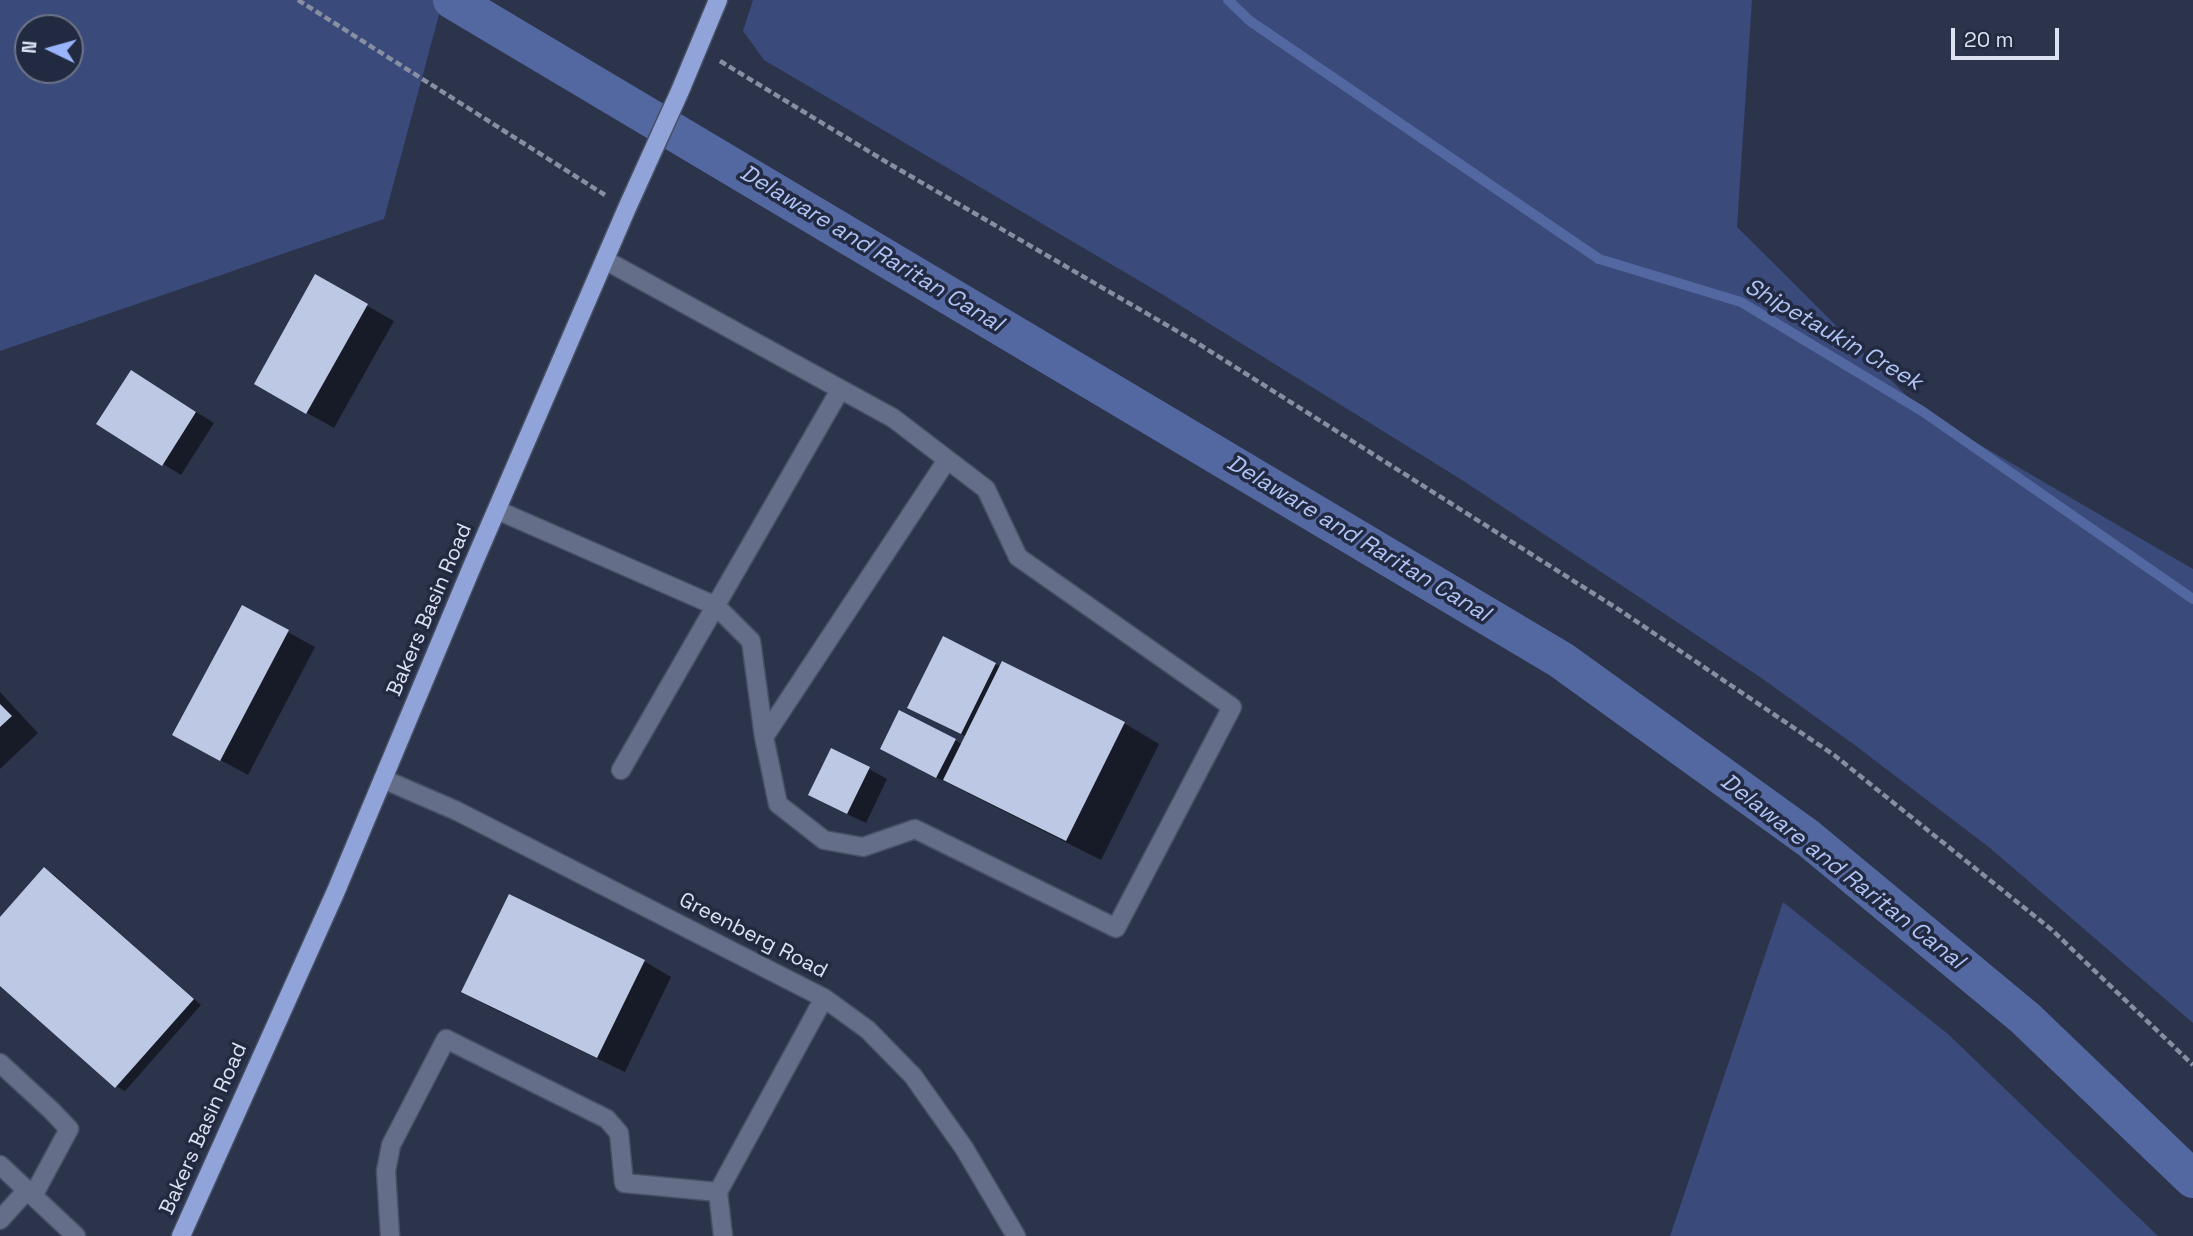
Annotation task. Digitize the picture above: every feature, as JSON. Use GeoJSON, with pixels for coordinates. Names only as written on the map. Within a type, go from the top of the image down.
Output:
{"type":"FeatureCollection","features":[{"type":"Feature","properties":{"kind":"main road","name":"Bakers Basin Road"},"geometry":{"type":"LineString","coordinates":[[181,1236],[331,904],[497,510],[718,0]]}},
{"type":"Feature","properties":{"kind":"lane"},"geometry":{"type":"LineString","coordinates":[[497,510],[716,606],[751,641],[764,737],[779,804],[824,840],[863,848],[915,829],[1116,928],[1232,707],[1018,557],[986,489],[893,418],[605,260]]}},
{"type":"Feature","properties":{"kind":"lane"},"geometry":{"type":"LineString","coordinates":[[621,770],[840,390]]}},
{"type":"Feature","properties":{"kind":"lane"},"geometry":{"type":"LineString","coordinates":[[764,737],[947,460]]}},
{"type":"Feature","properties":{"kind":"lane","name":"Greenberg Road"},"geometry":{"type":"LineString","coordinates":[[383,779],[457,811],[824,998],[868,1030],[913,1076],[964,1148],[1016,1236]]}},
{"type":"Feature","properties":{"kind":"lane"},"geometry":{"type":"LineString","coordinates":[[723,1236],[718,1192],[824,998]]}},
{"type":"Feature","properties":{"kind":"lane"},"geometry":{"type":"LineString","coordinates":[[390,1236],[386,1171],[391,1146],[446,1039],[607,1119],[619,1133],[624,1183],[718,1192]]}},
{"type":"Feature","properties":{"kind":"lane"},"geometry":{"type":"LineString","coordinates":[[0,1063],[69,1129],[30,1193],[0,1220]]}},
{"type":"Feature","properties":{"kind":"lane"},"geometry":{"type":"LineString","coordinates":[[0,1165],[76,1236]]}},
{"type":"Feature","properties":{"kind":"path"},"geometry":{"type":"LineString","coordinates":[[298,0],[627,208]]}},
{"type":"Feature","properties":{"kind":"path"},"geometry":{"type":"LineString","coordinates":[[698,48],[888,163],[1194,341],[1618,609],[1834,755],[2052,930],[2193,1065]]}},
{"type":"Feature","properties":{"kind":"shaded area"},"geometry":{"type":"Polygon","coordinates":[[[0,0],[443,0],[384,219],[0,351],[0,0]]]}},
{"type":"Feature","properties":{"kind":"shaded area"},"geometry":{"type":"Polygon","coordinates":[[[753,0],[1752,0],[1737,227],[1922,411],[2193,569],[2193,1023],[1990,848],[1760,677],[1462,480],[1160,293],[764,60],[743,31],[753,0]]]}},
{"type":"Feature","properties":{"kind":"shaded area"},"geometry":{"type":"Polygon","coordinates":[[[1783,902],[1948,1034],[2158,1236],[1670,1236],[1783,902]]]}},
{"type":"Feature","properties":{"kind":"building"},"geometry":{"type":"Polygon","coordinates":[[[315,274],[368,304],[306,414],[254,384],[315,274]]]}},
{"type":"Feature","properties":{"kind":"building"},"geometry":{"type":"Polygon","coordinates":[[[131,370],[196,412],[162,466],[96,424],[131,370]]]}},
{"type":"Feature","properties":{"kind":"building"},"geometry":{"type":"Polygon","coordinates":[[[242,605],[289,630],[220,761],[172,735],[242,605]]]}},
{"type":"Feature","properties":{"kind":"building"},"geometry":{"type":"Polygon","coordinates":[[[943,636],[996,663],[961,734],[907,708],[943,636]]]}},
{"type":"Feature","properties":{"kind":"building"},"geometry":{"type":"Polygon","coordinates":[[[1002,661],[1125,722],[1066,841],[943,780],[1002,661]]]}},
{"type":"Feature","properties":{"kind":"building"},"geometry":{"type":"Polygon","coordinates":[[[0,704],[12,716],[0,727],[0,704]]]}},
{"type":"Feature","properties":{"kind":"building"},"geometry":{"type":"Polygon","coordinates":[[[899,710],[956,739],[936,778],[880,749],[899,710]]]}},
{"type":"Feature","properties":{"kind":"building"},"geometry":{"type":"Polygon","coordinates":[[[831,748],[870,767],[847,814],[808,795],[831,748]]]}},
{"type":"Feature","properties":{"kind":"building"},"geometry":{"type":"Polygon","coordinates":[[[44,867],[194,999],[115,1088],[0,986],[0,917],[44,867]]]}},
{"type":"Feature","properties":{"kind":"building"},"geometry":{"type":"Polygon","coordinates":[[[509,894],[645,960],[597,1058],[461,992],[509,894]]]}},
{"type":"Feature","properties":{"kind":"waterway","name":"Delaware and Raritan Canal"},"geometry":{"type":"LineString","coordinates":[[452,0],[1561,660],[1808,838],[2025,1018],[2193,1179]]}},
{"type":"Feature","properties":{"kind":"waterway","name":"Shipetaukin Creek"},"geometry":{"type":"LineString","coordinates":[[1228,0],[1250,21],[1599,259],[1741,302],[1922,411],[2193,599]]}}]}
